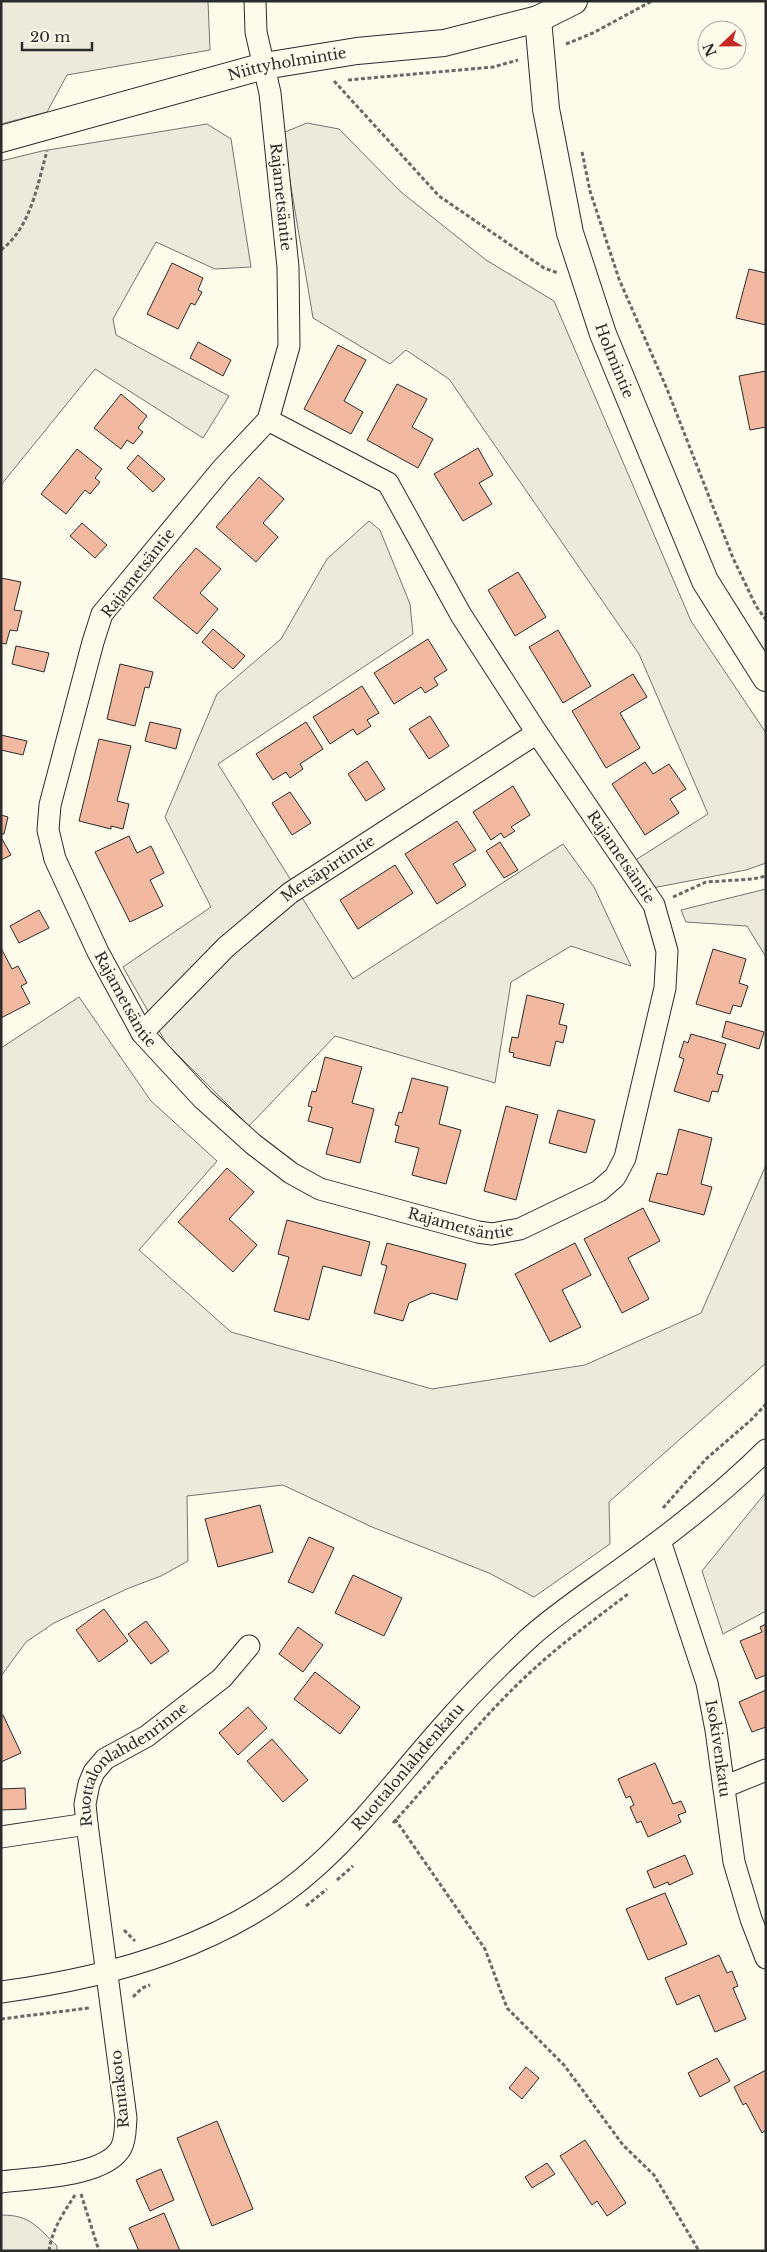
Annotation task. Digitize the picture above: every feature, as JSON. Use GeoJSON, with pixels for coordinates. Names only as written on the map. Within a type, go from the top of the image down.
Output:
{"type":"FeatureCollection","features":[{"type":"Feature","properties":{"kind":"street","name":"Rajametsäntie"},"geometry":{"type":"LineString","coordinates":[[255,1],[256,32],[270,93],[288,266],[289,346],[268,420],[222,469],[102,614],[50,805],[48,830],[55,859],[98,952],[142,1033],[203,1099],[253,1144],[291,1173],[320,1188],[478,1232],[492,1234],[520,1230],[599,1191],[615,1177],[625,1158],[665,988],[667,951],[654,905],[537,733],[461,615],[388,483],[268,420]]}},
{"type":"Feature","properties":{"kind":"street","name":"Niittyholmintie"},"geometry":{"type":"LineString","coordinates":[[1,139],[264,66],[357,51],[444,43],[538,19],[574,1]]}},
{"type":"Feature","properties":{"kind":"street","name":"Holmintie"},"geometry":{"type":"LineString","coordinates":[[538,19],[546,109],[570,233],[603,334],[705,581],[766,678]]}},
{"type":"Feature","properties":{"kind":"street","name":"Metsäpirtintie"},"geometry":{"type":"LineString","coordinates":[[142,1033],[226,947],[290,893],[537,733]]}},
{"type":"Feature","properties":{"kind":"street","name":"Ruottalonlahdenkatu"},"geometry":{"type":"LineString","coordinates":[[1,1992],[105,1974],[182,1947],[261,1908],[317,1866],[377,1804],[444,1724],[530,1638],[574,1603],[687,1520],[766,1450]]}},
{"type":"Feature","properties":{"kind":"street","name":"Isokivenkatu"},"geometry":{"type":"LineString","coordinates":[[660,1541],[707,1682],[734,1862],[751,1919],[766,1958]]}},
{"type":"Feature","properties":{"kind":"street","name":"Ruottalonlahdenrinne"},"geometry":{"type":"LineString","coordinates":[[105,1974],[86,1824],[88,1784],[94,1772],[105,1759],[147,1736],[214,1684],[249,1646]]}},
{"type":"Feature","properties":{"kind":"street"},"geometry":{"type":"LineString","coordinates":[[724,1787],[766,1770]]}},
{"type":"Feature","properties":{"kind":"street"},"geometry":{"type":"LineString","coordinates":[[1,1836],[86,1824]]}},
{"type":"Feature","properties":{"kind":"street","name":"Rantakoto"},"geometry":{"type":"LineString","coordinates":[[1,2182],[87,2170],[111,2159],[120,2150],[125,2139],[126,2118],[105,1974]]}},
{"type":"Feature","properties":{"kind":"path"},"geometry":{"type":"LineString","coordinates":[[566,52],[566,43],[593,32],[652,1]]}},
{"type":"Feature","properties":{"kind":"path"},"geometry":{"type":"LineString","coordinates":[[334,81],[439,196],[544,268],[586,283],[619,279]]}},
{"type":"Feature","properties":{"kind":"path"},"geometry":{"type":"LineString","coordinates":[[1,250],[11,242],[26,219],[50,140],[46,126]]}},
{"type":"Feature","properties":{"kind":"path"},"geometry":{"type":"LineString","coordinates":[[580,144],[590,191],[619,279],[667,389],[733,558],[756,606],[766,620]]}},
{"type":"Feature","properties":{"kind":"path"},"geometry":{"type":"LineString","coordinates":[[654,905],[706,882],[753,879],[766,876]]}},
{"type":"Feature","properties":{"kind":"path"},"geometry":{"type":"LineString","coordinates":[[661,1510],[706,1459],[751,1420],[766,1404]]}},
{"type":"Feature","properties":{"kind":"path"},"geometry":{"type":"LineString","coordinates":[[377,1804],[396,1819],[486,1949],[507,2008],[564,2065],[623,2145],[654,2175],[699,2251]]}},
{"type":"Feature","properties":{"kind":"path"},"geometry":{"type":"LineString","coordinates":[[49,2251],[55,2226],[79,2188],[100,2251]]}},
{"type":"Feature","properties":{"kind":"shaded area"},"geometry":{"type":"Polygon","coordinates":[[[1,1],[208,1],[210,50],[67,75],[47,112],[1,124],[1,1]]]}},
{"type":"Feature","properties":{"kind":"shaded area"},"geometry":{"type":"Polygon","coordinates":[[[307,123],[339,129],[401,192],[486,260],[554,301],[691,621],[766,733],[766,863],[746,870],[642,890],[626,866],[708,814],[639,654],[449,379],[406,350],[390,364],[313,318],[289,175],[285,132],[307,123]]]}},
{"type":"Feature","properties":{"kind":"shaded area"},"geometry":{"type":"Polygon","coordinates":[[[207,124],[231,139],[251,267],[215,269],[156,242],[113,319],[116,335],[229,396],[203,438],[95,369],[1,485],[1,161],[42,151],[207,124]]]}},
{"type":"Feature","properties":{"kind":"shaded area"},"geometry":{"type":"Polygon","coordinates":[[[369,521],[380,530],[410,604],[413,634],[218,764],[353,979],[563,844],[594,887],[631,966],[571,946],[511,982],[495,1083],[335,1036],[249,1126],[166,1043],[123,967],[211,907],[165,817],[217,694],[281,639],[327,559],[369,521]]]}},
{"type":"Feature","properties":{"kind":"shaded area"},"geometry":{"type":"Polygon","coordinates":[[[766,889],[766,957],[747,926],[686,922],[681,910],[766,889]]]}},
{"type":"Feature","properties":{"kind":"shaded area"},"geometry":{"type":"Polygon","coordinates":[[[79,997],[151,1101],[217,1161],[139,1250],[231,1332],[432,1389],[585,1365],[701,1313],[766,1165],[766,1363],[609,1502],[610,1544],[534,1597],[489,1573],[372,1527],[283,1485],[187,1496],[188,1561],[161,1576],[129,1588],[54,1623],[26,1642],[1,1676],[1,1048],[79,997]]]}},
{"type":"Feature","properties":{"kind":"shaded area"},"geometry":{"type":"Polygon","coordinates":[[[766,1492],[766,1611],[723,1634],[702,1571],[766,1492]]]}},
{"type":"Feature","properties":{"kind":"shaded area"},"geometry":{"type":"Polygon","coordinates":[[[1,2215],[20,2217],[33,2223],[57,2246],[57,2251],[1,2251],[1,2215]]]}},
{"type":"Feature","properties":{"kind":"building"},"geometry":{"type":"Polygon","coordinates":[[[172,263],[203,278],[198,290],[202,292],[195,305],[191,303],[178,329],[147,314],[172,263]]]}},
{"type":"Feature","properties":{"kind":"building"},"geometry":{"type":"Polygon","coordinates":[[[749,269],[766,273],[766,325],[736,318],[749,269]]]}},
{"type":"Feature","properties":{"kind":"building"},"geometry":{"type":"Polygon","coordinates":[[[198,342],[231,360],[223,376],[190,358],[198,342]]]}},
{"type":"Feature","properties":{"kind":"building"},"geometry":{"type":"Polygon","coordinates":[[[338,345],[366,360],[344,401],[363,412],[351,434],[304,409],[338,345]]]}},
{"type":"Feature","properties":{"kind":"building"},"geometry":{"type":"Polygon","coordinates":[[[766,371],[766,427],[750,430],[739,376],[766,371]]]}},
{"type":"Feature","properties":{"kind":"building"},"geometry":{"type":"Polygon","coordinates":[[[397,384],[427,399],[412,427],[433,439],[418,468],[367,440],[397,384]]]}},
{"type":"Feature","properties":{"kind":"building"},"geometry":{"type":"Polygon","coordinates":[[[121,394],[147,416],[138,428],[143,432],[133,444],[127,440],[121,449],[94,428],[121,394]]]}},
{"type":"Feature","properties":{"kind":"building"},"geometry":{"type":"Polygon","coordinates":[[[478,448],[493,475],[479,483],[492,504],[463,521],[434,474],[478,448]]]}},
{"type":"Feature","properties":{"kind":"building"},"geometry":{"type":"Polygon","coordinates":[[[77,449],[102,469],[95,478],[100,482],[90,494],[85,490],[66,514],[41,494],[77,449]]]}},
{"type":"Feature","properties":{"kind":"building"},"geometry":{"type":"Polygon","coordinates":[[[138,455],[165,479],[153,492],[127,468],[138,455]]]}},
{"type":"Feature","properties":{"kind":"building"},"geometry":{"type":"Polygon","coordinates":[[[259,477],[284,499],[263,523],[278,537],[256,562],[216,527],[259,477]]]}},
{"type":"Feature","properties":{"kind":"building"},"geometry":{"type":"Polygon","coordinates":[[[82,523],[107,545],[95,558],[70,536],[82,523]]]}},
{"type":"Feature","properties":{"kind":"building"},"geometry":{"type":"Polygon","coordinates":[[[196,548],[221,569],[200,593],[218,609],[197,634],[153,598],[196,548]]]}},
{"type":"Feature","properties":{"kind":"building"},"geometry":{"type":"Polygon","coordinates":[[[518,572],[546,617],[515,636],[488,590],[518,572]]]}},
{"type":"Feature","properties":{"kind":"building"},"geometry":{"type":"Polygon","coordinates":[[[1,578],[21,582],[14,610],[22,611],[17,631],[10,630],[6,644],[1,643],[1,578]]]}},
{"type":"Feature","properties":{"kind":"building"},"geometry":{"type":"Polygon","coordinates":[[[213,629],[245,656],[233,669],[202,642],[213,629]]]}},
{"type":"Feature","properties":{"kind":"building"},"geometry":{"type":"Polygon","coordinates":[[[558,630],[591,686],[563,703],[529,647],[558,630]]]}},
{"type":"Feature","properties":{"kind":"building"},"geometry":{"type":"Polygon","coordinates":[[[428,639],[447,670],[434,678],[438,685],[425,693],[421,687],[394,704],[374,673],[428,639]]]}},
{"type":"Feature","properties":{"kind":"building"},"geometry":{"type":"Polygon","coordinates":[[[16,646],[49,653],[44,672],[12,664],[16,646]]]}},
{"type":"Feature","properties":{"kind":"building"},"geometry":{"type":"Polygon","coordinates":[[[120,664],[153,672],[149,688],[145,687],[135,726],[107,719],[120,664]]]}},
{"type":"Feature","properties":{"kind":"building"},"geometry":{"type":"Polygon","coordinates":[[[633,674],[647,697],[620,713],[640,748],[606,768],[572,711],[633,674]]]}},
{"type":"Feature","properties":{"kind":"building"},"geometry":{"type":"Polygon","coordinates":[[[362,686],[379,713],[367,720],[371,726],[357,735],[353,729],[330,744],[313,717],[362,686]]]}},
{"type":"Feature","properties":{"kind":"building"},"geometry":{"type":"Polygon","coordinates":[[[430,716],[449,746],[429,759],[409,729],[430,716]]]}},
{"type":"Feature","properties":{"kind":"building"},"geometry":{"type":"Polygon","coordinates":[[[150,722],[181,729],[176,749],[145,741],[150,722]]]}},
{"type":"Feature","properties":{"kind":"building"},"geometry":{"type":"Polygon","coordinates":[[[306,722],[323,749],[300,764],[303,769],[290,778],[286,772],[273,780],[256,754],[306,722]]]}},
{"type":"Feature","properties":{"kind":"building"},"geometry":{"type":"Polygon","coordinates":[[[1,735],[27,741],[23,755],[1,750],[1,735]]]}},
{"type":"Feature","properties":{"kind":"building"},"geometry":{"type":"Polygon","coordinates":[[[99,739],[131,746],[117,801],[129,804],[123,829],[111,826],[111,829],[79,821],[99,739]]]}},
{"type":"Feature","properties":{"kind":"building"},"geometry":{"type":"Polygon","coordinates":[[[367,761],[385,789],[366,801],[348,774],[367,761]]]}},
{"type":"Feature","properties":{"kind":"building"},"geometry":{"type":"Polygon","coordinates":[[[645,762],[653,774],[669,764],[686,789],[670,799],[679,813],[645,835],[612,784],[645,762]]]}},
{"type":"Feature","properties":{"kind":"building"},"geometry":{"type":"Polygon","coordinates":[[[513,786],[530,815],[511,827],[515,831],[504,838],[501,833],[491,840],[473,812],[513,786]]]}},
{"type":"Feature","properties":{"kind":"building"},"geometry":{"type":"Polygon","coordinates":[[[290,792],[311,823],[292,835],[272,803],[290,792]]]}},
{"type":"Feature","properties":{"kind":"building"},"geometry":{"type":"Polygon","coordinates":[[[1,815],[8,817],[4,834],[1,834],[1,815]]]}},
{"type":"Feature","properties":{"kind":"building"},"geometry":{"type":"Polygon","coordinates":[[[457,821],[476,850],[453,864],[466,885],[437,904],[405,854],[457,821]]]}},
{"type":"Feature","properties":{"kind":"building"},"geometry":{"type":"Polygon","coordinates":[[[129,836],[137,853],[151,846],[164,873],[150,880],[163,906],[130,922],[95,852],[129,836]]]}},
{"type":"Feature","properties":{"kind":"building"},"geometry":{"type":"Polygon","coordinates":[[[1,837],[11,855],[1,860],[1,837]]]}},
{"type":"Feature","properties":{"kind":"building"},"geometry":{"type":"Polygon","coordinates":[[[500,842],[518,870],[504,878],[486,851],[500,842]]]}},
{"type":"Feature","properties":{"kind":"building"},"geometry":{"type":"Polygon","coordinates":[[[395,865],[413,893],[358,929],[340,900],[395,865]]]}},
{"type":"Feature","properties":{"kind":"building"},"geometry":{"type":"Polygon","coordinates":[[[39,910],[49,928],[19,943],[10,926],[39,910]]]}},
{"type":"Feature","properties":{"kind":"building"},"geometry":{"type":"Polygon","coordinates":[[[1,948],[12,969],[18,966],[27,983],[21,986],[30,1003],[1,1018],[1,948]]]}},
{"type":"Feature","properties":{"kind":"building"},"geometry":{"type":"Polygon","coordinates":[[[713,949],[746,959],[739,983],[748,986],[741,1007],[733,1005],[730,1014],[696,1004],[713,949]]]}},
{"type":"Feature","properties":{"kind":"building"},"geometry":{"type":"Polygon","coordinates":[[[527,995],[564,1004],[559,1024],[567,1026],[563,1043],[556,1041],[550,1066],[513,1057],[514,1053],[509,1052],[512,1037],[518,1038],[527,995]]]}},
{"type":"Feature","properties":{"kind":"building"},"geometry":{"type":"Polygon","coordinates":[[[726,1021],[764,1032],[759,1049],[722,1037],[726,1021]]]}},
{"type":"Feature","properties":{"kind":"building"},"geometry":{"type":"Polygon","coordinates":[[[691,1034],[726,1044],[717,1074],[723,1075],[718,1092],[712,1091],[709,1102],[674,1091],[684,1059],[679,1057],[684,1041],[688,1043],[691,1034]]]}},
{"type":"Feature","properties":{"kind":"building"},"geometry":{"type":"Polygon","coordinates":[[[325,1057],[362,1067],[352,1103],[374,1109],[360,1163],[326,1154],[333,1128],[308,1121],[312,1107],[308,1106],[312,1091],[316,1092],[325,1057]]]}},
{"type":"Feature","properties":{"kind":"building"},"geometry":{"type":"Polygon","coordinates":[[[412,1078],[448,1087],[439,1124],[461,1130],[446,1184],[412,1175],[419,1148],[395,1142],[399,1126],[395,1125],[399,1112],[402,1113],[412,1078]]]}},
{"type":"Feature","properties":{"kind":"building"},"geometry":{"type":"Polygon","coordinates":[[[506,1106],[538,1115],[516,1200],[484,1191],[506,1106]]]}},
{"type":"Feature","properties":{"kind":"building"},"geometry":{"type":"Polygon","coordinates":[[[558,1110],[595,1120],[586,1153],[549,1143],[558,1110]]]}},
{"type":"Feature","properties":{"kind":"building"},"geometry":{"type":"Polygon","coordinates":[[[679,1129],[712,1138],[701,1184],[712,1187],[704,1215],[649,1201],[657,1173],[667,1175],[679,1129]]]}},
{"type":"Feature","properties":{"kind":"building"},"geometry":{"type":"Polygon","coordinates":[[[227,1168],[254,1192],[229,1219],[257,1245],[233,1272],[178,1222],[227,1168]]]}},
{"type":"Feature","properties":{"kind":"building"},"geometry":{"type":"Polygon","coordinates":[[[643,1208],[660,1241],[628,1258],[649,1299],[622,1313],[584,1239],[643,1208]]]}},
{"type":"Feature","properties":{"kind":"building"},"geometry":{"type":"Polygon","coordinates":[[[287,1220],[370,1242],[361,1276],[323,1266],[309,1320],[274,1311],[289,1257],[278,1254],[287,1220]]]}},
{"type":"Feature","properties":{"kind":"building"},"geometry":{"type":"Polygon","coordinates":[[[387,1243],[466,1264],[457,1300],[432,1293],[409,1303],[403,1321],[374,1313],[387,1266],[381,1264],[387,1243]]]}},
{"type":"Feature","properties":{"kind":"building"},"geometry":{"type":"Polygon","coordinates":[[[575,1243],[591,1275],[562,1290],[581,1327],[550,1342],[515,1274],[575,1243]]]}},
{"type":"Feature","properties":{"kind":"building"},"geometry":{"type":"Polygon","coordinates":[[[260,1505],[273,1552],[218,1567],[205,1519],[260,1505]]]}},
{"type":"Feature","properties":{"kind":"building"},"geometry":{"type":"Polygon","coordinates":[[[309,1537],[334,1548],[313,1593],[288,1582],[309,1537]]]}},
{"type":"Feature","properties":{"kind":"building"},"geometry":{"type":"Polygon","coordinates":[[[353,1575],[402,1598],[384,1636],[335,1613],[353,1575]]]}},
{"type":"Feature","properties":{"kind":"building"},"geometry":{"type":"Polygon","coordinates":[[[104,1609],[128,1641],[99,1662],[76,1630],[104,1609]]]}},
{"type":"Feature","properties":{"kind":"building"},"geometry":{"type":"Polygon","coordinates":[[[146,1621],[169,1651],[151,1664],[128,1634],[146,1621]]]}},
{"type":"Feature","properties":{"kind":"building"},"geometry":{"type":"Polygon","coordinates":[[[766,1624],[766,1675],[756,1679],[740,1641],[762,1632],[760,1627],[766,1624]]]}},
{"type":"Feature","properties":{"kind":"building"},"geometry":{"type":"Polygon","coordinates":[[[298,1627],[323,1645],[303,1672],[279,1654],[298,1627]]]}},
{"type":"Feature","properties":{"kind":"building"},"geometry":{"type":"Polygon","coordinates":[[[315,1672],[360,1707],[340,1734],[294,1699],[315,1672]]]}},
{"type":"Feature","properties":{"kind":"building"},"geometry":{"type":"Polygon","coordinates":[[[766,1690],[766,1727],[752,1732],[739,1702],[766,1690]]]}},
{"type":"Feature","properties":{"kind":"building"},"geometry":{"type":"Polygon","coordinates":[[[248,1707],[267,1728],[238,1755],[219,1733],[248,1707]]]}},
{"type":"Feature","properties":{"kind":"building"},"geometry":{"type":"Polygon","coordinates":[[[3,1715],[21,1753],[1,1762],[1,1716],[3,1715]]]}},
{"type":"Feature","properties":{"kind":"building"},"geometry":{"type":"Polygon","coordinates":[[[272,1739],[308,1780],[283,1802],[247,1761],[272,1739]]]}},
{"type":"Feature","properties":{"kind":"building"},"geometry":{"type":"Polygon","coordinates":[[[655,1763],[673,1804],[681,1801],[686,1812],[678,1815],[681,1822],[648,1837],[641,1821],[637,1823],[630,1807],[634,1805],[630,1796],[626,1798],[618,1779],[655,1763]]]}},
{"type":"Feature","properties":{"kind":"building"},"geometry":{"type":"Polygon","coordinates":[[[25,1788],[26,1809],[1,1810],[1,1789],[25,1788]]]}},
{"type":"Feature","properties":{"kind":"building"},"geometry":{"type":"Polygon","coordinates":[[[685,1855],[693,1874],[669,1885],[668,1882],[654,1888],[647,1871],[685,1855]]]}},
{"type":"Feature","properties":{"kind":"building"},"geometry":{"type":"Polygon","coordinates":[[[665,1893],[687,1944],[648,1960],[626,1909],[665,1893]]]}},
{"type":"Feature","properties":{"kind":"building"},"geometry":{"type":"Polygon","coordinates":[[[719,1955],[727,1973],[732,1971],[738,1986],[733,1988],[746,2019],[715,2032],[699,1995],[677,2005],[665,1978],[719,1955]]]}},
{"type":"Feature","properties":{"kind":"building"},"geometry":{"type":"Polygon","coordinates":[[[717,2058],[730,2081],[700,2097],[688,2073],[717,2058]]]}},
{"type":"Feature","properties":{"kind":"building"},"geometry":{"type":"Polygon","coordinates":[[[526,2067],[539,2078],[522,2099],[509,2088],[526,2067]]]}},
{"type":"Feature","properties":{"kind":"building"},"geometry":{"type":"Polygon","coordinates":[[[766,2070],[766,2130],[762,2133],[746,2103],[743,2105],[734,2087],[766,2070]]]}},
{"type":"Feature","properties":{"kind":"building"},"geometry":{"type":"Polygon","coordinates":[[[217,2121],[253,2209],[212,2226],[177,2138],[217,2121]]]}},
{"type":"Feature","properties":{"kind":"building"},"geometry":{"type":"Polygon","coordinates":[[[585,2140],[626,2203],[607,2216],[597,2201],[592,2205],[560,2156],[585,2140]]]}},
{"type":"Feature","properties":{"kind":"building"},"geometry":{"type":"Polygon","coordinates":[[[547,2163],[555,2174],[532,2188],[525,2177],[547,2163]]]}},
{"type":"Feature","properties":{"kind":"building"},"geometry":{"type":"Polygon","coordinates":[[[161,2169],[174,2200],[150,2211],[136,2180],[161,2169]]]}},
{"type":"Feature","properties":{"kind":"building"},"geometry":{"type":"Polygon","coordinates":[[[164,2213],[180,2251],[139,2251],[129,2228],[164,2213]]]}}]}
